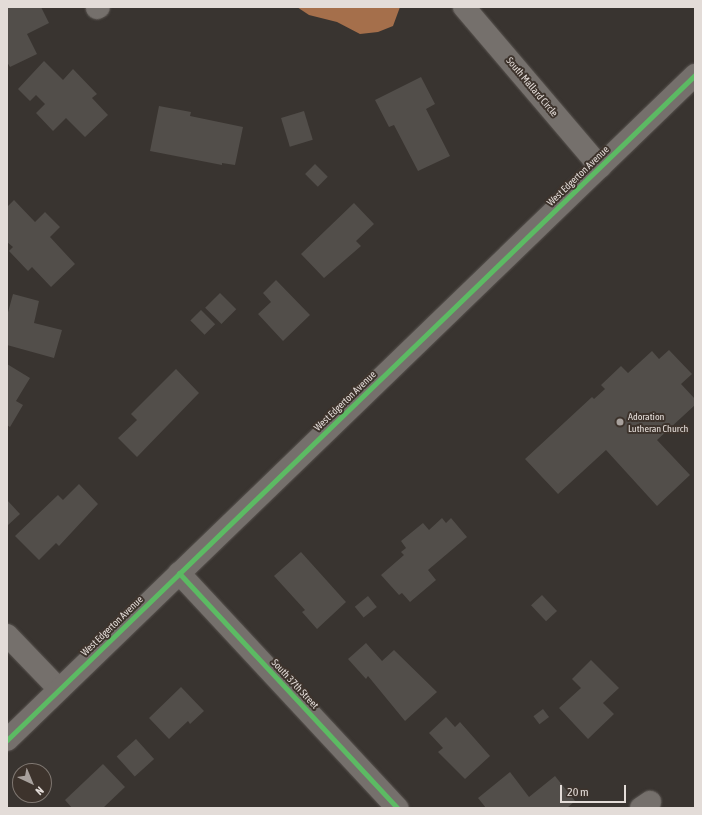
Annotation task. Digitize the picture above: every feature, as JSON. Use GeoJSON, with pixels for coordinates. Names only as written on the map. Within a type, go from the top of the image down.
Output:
{"type":"FeatureCollection","features":[{"type":"Feature","properties":{"kind":"street","name":"South Mallard Circle"},"geometry":{"type":"LineString","coordinates":[[464,7],[600,167]]}},
{"type":"Feature","properties":{"kind":"street","name":"West Edgerton Avenue"},"geometry":{"type":"LineString","coordinates":[[7,740],[695,75]]}},
{"type":"Feature","properties":{"kind":"street","name":"South 37th Street"},"geometry":{"type":"LineString","coordinates":[[179,573],[397,808]]}},
{"type":"Feature","properties":{"kind":"street"},"geometry":{"type":"LineString","coordinates":[[7,636],[59,689]]}},
{"type":"Feature","properties":{"kind":"shaded area"},"geometry":{"type":"Polygon","coordinates":[[[297,7],[400,7],[393,26],[378,32],[360,34],[337,22],[309,15],[297,7]]]}},
{"type":"Feature","properties":{"kind":"building"},"geometry":{"type":"Polygon","coordinates":[[[7,7],[41,7],[49,23],[27,34],[37,54],[10,67],[7,62],[7,7]]]}},
{"type":"Feature","properties":{"kind":"building"},"geometry":{"type":"Polygon","coordinates":[[[44,61],[63,80],[73,69],[97,94],[92,98],[108,115],[85,137],[66,118],[53,131],[36,113],[45,104],[36,95],[30,101],[18,89],[44,61]]]}},
{"type":"Feature","properties":{"kind":"building"},"geometry":{"type":"Polygon","coordinates":[[[421,77],[435,104],[426,109],[450,156],[418,171],[394,125],[389,127],[375,100],[421,77]]]}},
{"type":"Feature","properties":{"kind":"building"},"geometry":{"type":"Polygon","coordinates":[[[159,106],[191,112],[190,116],[243,127],[235,165],[222,163],[222,165],[150,151],[159,106]]]}},
{"type":"Feature","properties":{"kind":"building"},"geometry":{"type":"Polygon","coordinates":[[[304,111],[313,140],[290,147],[281,118],[304,111]]]}},
{"type":"Feature","properties":{"kind":"building"},"geometry":{"type":"Polygon","coordinates":[[[315,164],[328,177],[318,187],[305,174],[315,164]]]}},
{"type":"Feature","properties":{"kind":"building"},"geometry":{"type":"Polygon","coordinates":[[[14,200],[35,222],[45,212],[60,227],[50,237],[75,264],[51,287],[32,267],[28,271],[9,251],[13,247],[7,242],[7,207],[14,200]]]}},
{"type":"Feature","properties":{"kind":"building"},"geometry":{"type":"Polygon","coordinates":[[[354,203],[374,224],[356,241],[361,246],[324,278],[301,254],[354,203]]]}},
{"type":"Feature","properties":{"kind":"building"},"geometry":{"type":"Polygon","coordinates":[[[276,280],[310,315],[283,341],[258,314],[271,302],[263,293],[276,280]]]}},
{"type":"Feature","properties":{"kind":"building"},"geometry":{"type":"Polygon","coordinates":[[[220,293],[236,309],[221,324],[205,308],[220,293]]]}},
{"type":"Feature","properties":{"kind":"building"},"geometry":{"type":"Polygon","coordinates":[[[13,294],[39,301],[34,323],[62,330],[54,358],[7,345],[7,316],[13,294]]]}},
{"type":"Feature","properties":{"kind":"building"},"geometry":{"type":"Polygon","coordinates":[[[201,310],[215,324],[205,335],[190,321],[201,310]]]}},
{"type":"Feature","properties":{"kind":"building","name":"Adoration Lutheran Church"},"geometry":{"type":"Polygon","coordinates":[[[669,350],[692,374],[681,384],[695,399],[695,405],[657,440],[690,475],[657,506],[606,450],[558,494],[525,459],[592,397],[594,399],[605,389],[601,385],[621,366],[628,373],[652,351],[659,359],[669,350]]]}},
{"type":"Feature","properties":{"kind":"building"},"geometry":{"type":"Polygon","coordinates":[[[7,364],[30,378],[16,401],[23,405],[10,427],[7,425],[7,364]]]}},
{"type":"Feature","properties":{"kind":"building"},"geometry":{"type":"Polygon","coordinates":[[[176,369],[199,393],[137,457],[118,438],[137,420],[131,414],[176,369]]]}},
{"type":"Feature","properties":{"kind":"building"},"geometry":{"type":"Polygon","coordinates":[[[79,484],[98,504],[59,546],[56,543],[39,560],[15,536],[58,495],[63,500],[79,484]]]}},
{"type":"Feature","properties":{"kind":"building"},"geometry":{"type":"Polygon","coordinates":[[[7,500],[20,514],[7,526],[7,500]]]}},
{"type":"Feature","properties":{"kind":"building"},"geometry":{"type":"Polygon","coordinates":[[[442,518],[446,523],[451,518],[467,537],[428,570],[436,580],[410,602],[402,593],[399,595],[381,575],[404,555],[401,552],[406,548],[401,541],[423,523],[429,530],[442,518]]]}},
{"type":"Feature","properties":{"kind":"building"},"geometry":{"type":"Polygon","coordinates":[[[301,552],[346,602],[317,629],[302,612],[305,610],[274,576],[301,552]]]}},
{"type":"Feature","properties":{"kind":"building"},"geometry":{"type":"Polygon","coordinates":[[[542,595],[557,611],[546,621],[531,605],[542,595]]]}},
{"type":"Feature","properties":{"kind":"building"},"geometry":{"type":"Polygon","coordinates":[[[368,596],[377,607],[364,618],[355,607],[368,596]]]}},
{"type":"Feature","properties":{"kind":"building"},"geometry":{"type":"Polygon","coordinates":[[[366,643],[382,661],[394,650],[437,692],[405,721],[368,676],[366,679],[348,659],[366,643]]]}},
{"type":"Feature","properties":{"kind":"building"},"geometry":{"type":"Polygon","coordinates":[[[591,660],[619,688],[603,703],[614,714],[588,739],[559,708],[581,688],[572,679],[591,660]]]}},
{"type":"Feature","properties":{"kind":"building"},"geometry":{"type":"Polygon","coordinates":[[[181,687],[204,711],[190,724],[188,721],[169,739],[149,718],[181,687]]]}},
{"type":"Feature","properties":{"kind":"building"},"geometry":{"type":"Polygon","coordinates":[[[543,709],[549,717],[539,724],[533,716],[543,709]]]}},
{"type":"Feature","properties":{"kind":"building"},"geometry":{"type":"Polygon","coordinates":[[[446,717],[455,727],[460,722],[490,756],[465,779],[438,752],[443,748],[429,733],[446,717]]]}},
{"type":"Feature","properties":{"kind":"building"},"geometry":{"type":"Polygon","coordinates":[[[136,739],[154,759],[135,776],[117,756],[136,739]]]}},
{"type":"Feature","properties":{"kind":"building"},"geometry":{"type":"Polygon","coordinates":[[[103,764],[125,787],[103,808],[72,808],[65,800],[103,764]]]}},
{"type":"Feature","properties":{"kind":"building"},"geometry":{"type":"Polygon","coordinates":[[[510,772],[529,797],[555,776],[575,801],[567,808],[486,808],[478,798],[510,772]]]}},
{"type":"Feature","properties":{"kind":"cycle path"},"geometry":{"type":"LineString","coordinates":[[7,740],[695,75]]}},
{"type":"Feature","properties":{"kind":"cycle path"},"geometry":{"type":"LineString","coordinates":[[179,573],[397,808]]}},
{"type":"Feature","properties":{"kind":"place","name":"Adoration Lutheran Church"},"geometry":{"type":"Point","coordinates":[620,422]}}]}
